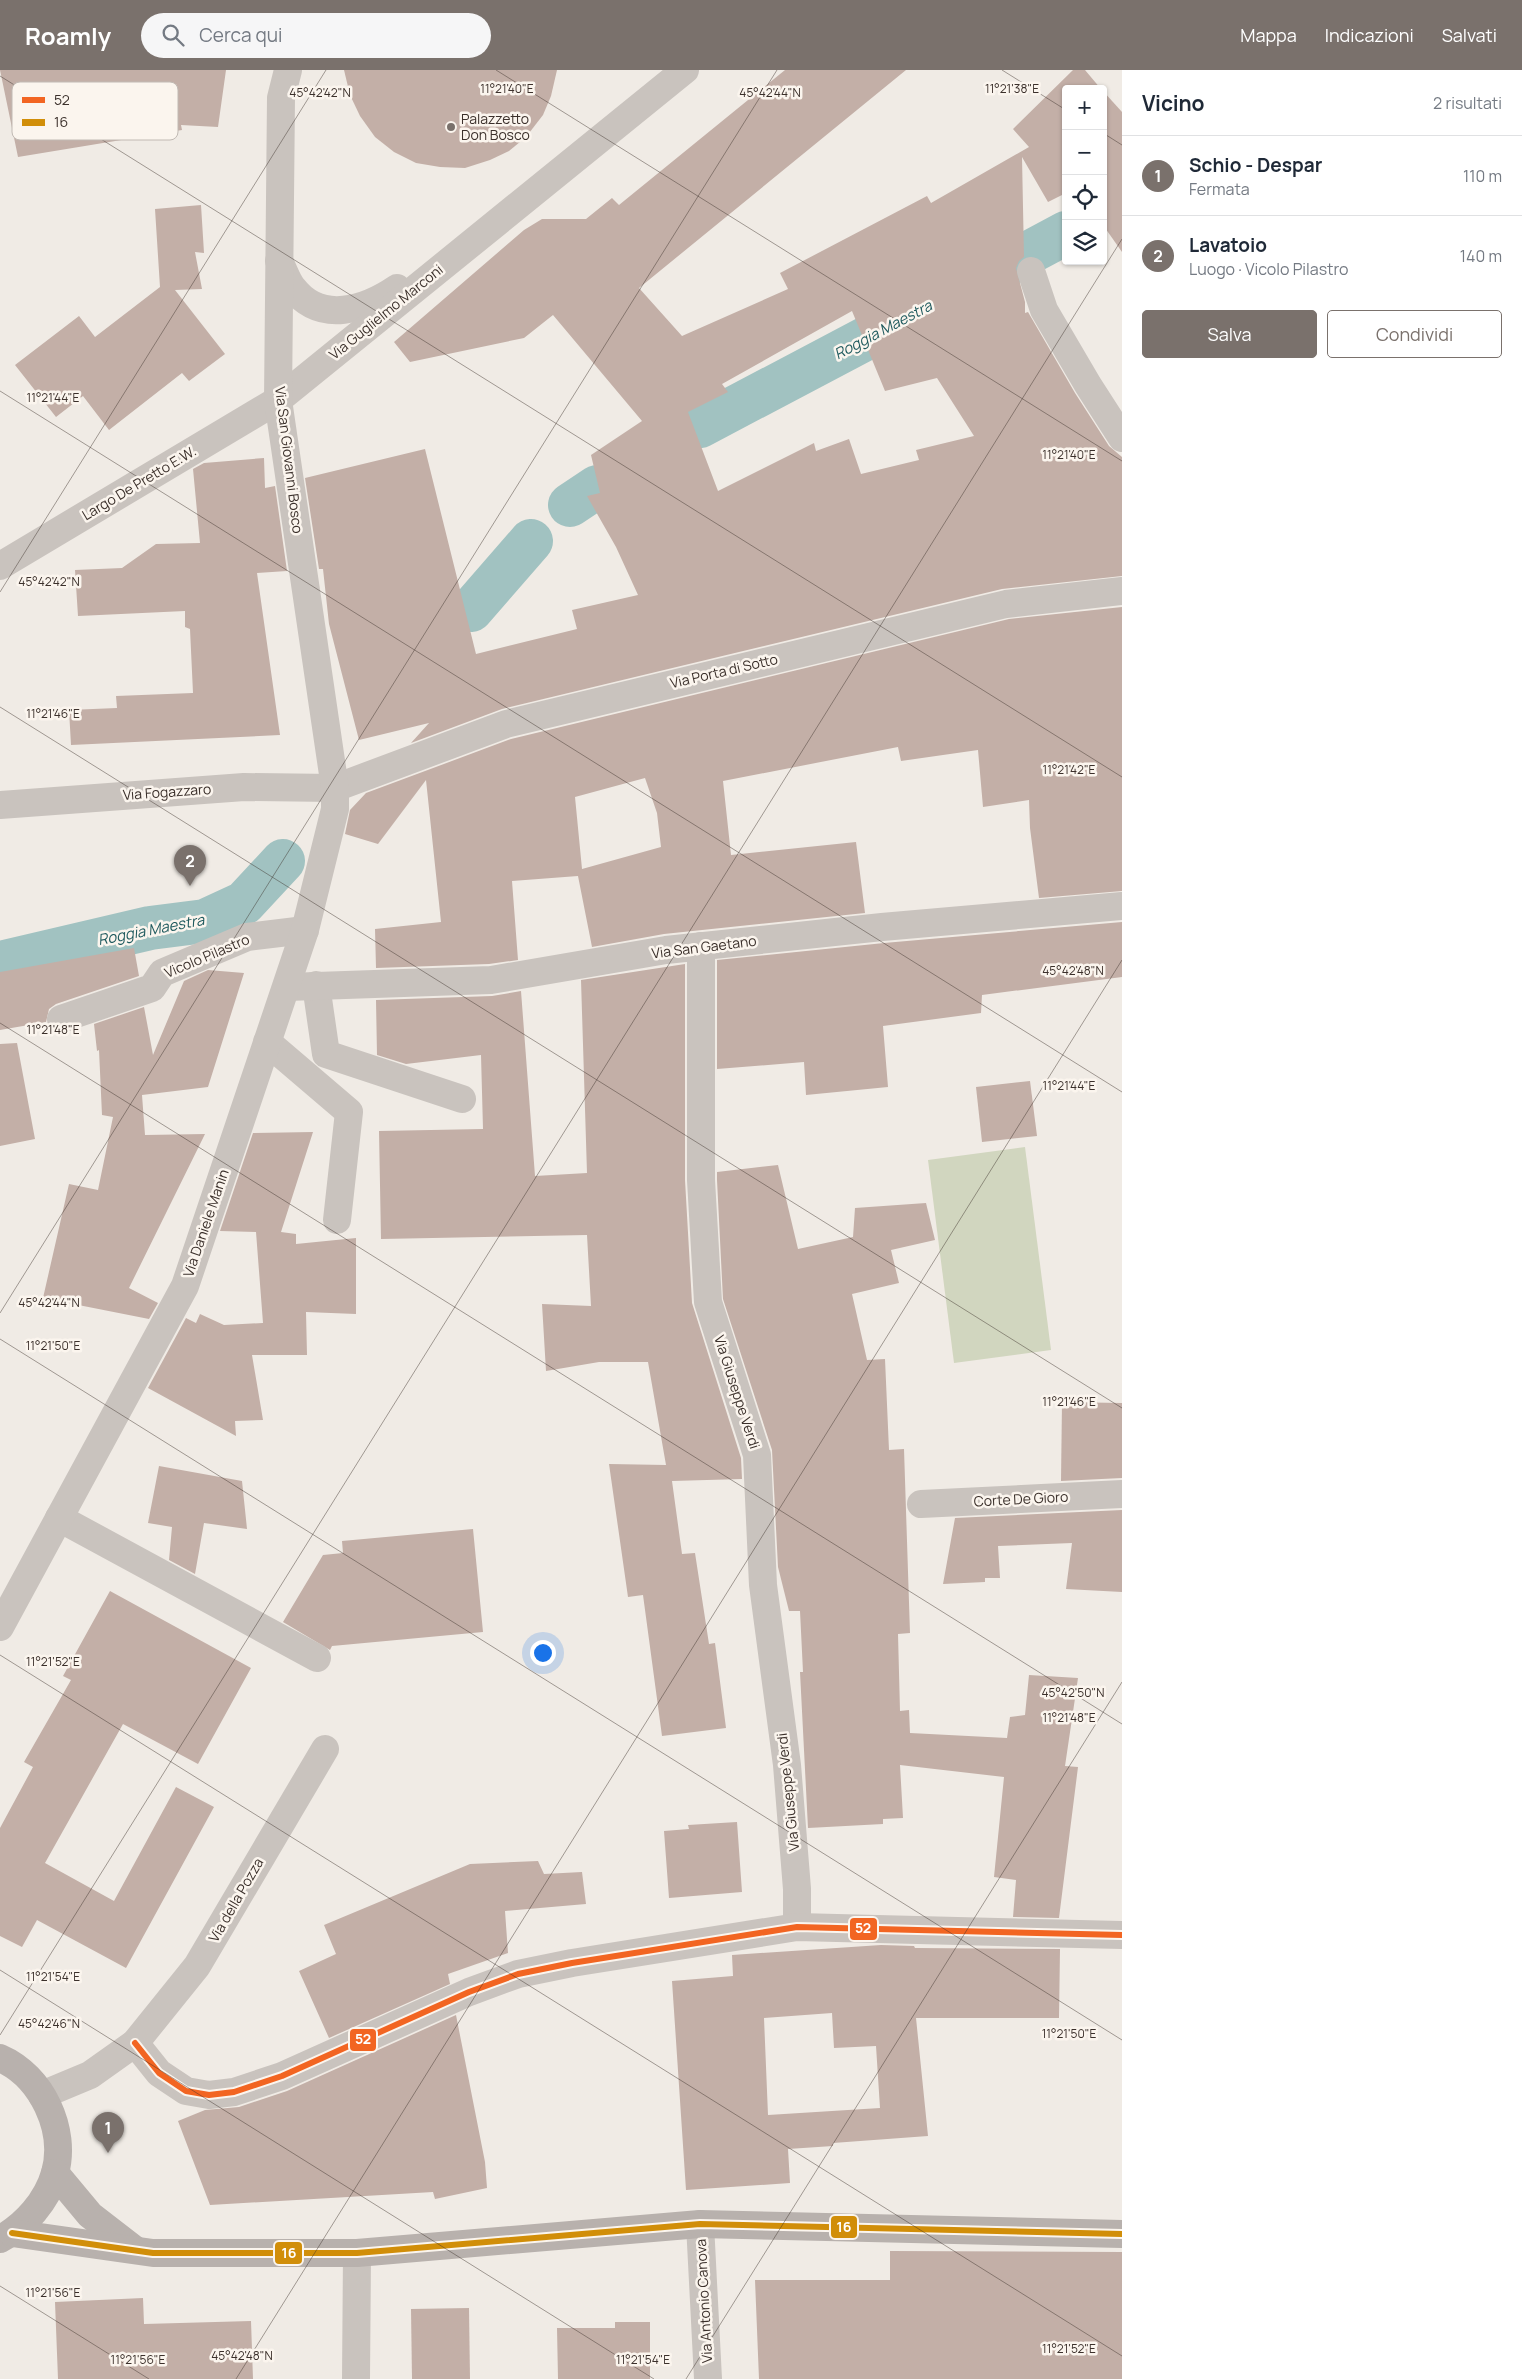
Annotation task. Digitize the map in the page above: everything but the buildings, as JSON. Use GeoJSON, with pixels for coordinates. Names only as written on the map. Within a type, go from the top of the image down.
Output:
{"type":"FeatureCollection","features":[{"type":"Feature","properties":{"kind":"main road"},"geometry":{"type":"LineString","coordinates":[[0,2058],[27,2076],[42,2095],[53,2120],[58,2146],[55,2173],[39,2207],[6,2236]]}},
{"type":"Feature","properties":{"kind":"main road"},"geometry":{"type":"LineString","coordinates":[[55,2173],[90,2215],[135,2250]]}},
{"type":"Feature","properties":{"kind":"main road"},"geometry":{"type":"LineString","coordinates":[[6,2236],[152,2253],[357,2253],[700,2224],[1122,2234]]}},
{"type":"Feature","properties":{"kind":"street","name":"Via San Giovanni Bosco"},"geometry":{"type":"LineString","coordinates":[[288,70],[281,98],[278,400],[335,788]]}},
{"type":"Feature","properties":{"kind":"street","name":"Via Guglielmo Marconi"},"geometry":{"type":"LineString","coordinates":[[278,400],[685,70]]}},
{"type":"Feature","properties":{"kind":"street","name":"Via Guglielmo Marconi"},"geometry":{"type":"LineString","coordinates":[[279,260],[294,289],[307,300],[322,309],[347,311],[380,300],[494,224]]}},
{"type":"Feature","properties":{"kind":"street"},"geometry":{"type":"LineString","coordinates":[[1031,271],[1044,310],[1122,438]]}},
{"type":"Feature","properties":{"kind":"street","name":"Largo De Pretto E.W."},"geometry":{"type":"LineString","coordinates":[[0,566],[278,400]]}},
{"type":"Feature","properties":{"kind":"street","name":"Via Porta di Sotto"},"geometry":{"type":"LineString","coordinates":[[335,788],[506,724],[1006,604],[1122,592]]}},
{"type":"Feature","properties":{"kind":"street","name":"Via Fogazzaro"},"geometry":{"type":"LineString","coordinates":[[0,805],[244,787],[335,788]]}},
{"type":"Feature","properties":{"kind":"street","name":"Via Daniele Manin"},"geometry":{"type":"LineString","coordinates":[[0,1627],[185,1286],[305,930],[334,809],[335,788]]}},
{"type":"Feature","properties":{"kind":"street","name":"Via San Gaetano"},"geometry":{"type":"LineString","coordinates":[[287,986],[491,980],[701,946],[1122,906]]}},
{"type":"Feature","properties":{"kind":"street","name":"Vicolo Pilastro"},"geometry":{"type":"LineString","coordinates":[[61,1019],[152,988],[162,972],[247,937],[305,930]]}},
{"type":"Feature","properties":{"kind":"street","name":"Via Giuseppe Verdi"},"geometry":{"type":"LineString","coordinates":[[701,946],[701,1180],[708,1302],[757,1455],[764,1584],[787,1765],[797,1889],[797,1928]]}},
{"type":"Feature","properties":{"kind":"street"},"geometry":{"type":"LineString","coordinates":[[316,985],[326,1054],[462,1100]]}},
{"type":"Feature","properties":{"kind":"street"},"geometry":{"type":"LineString","coordinates":[[268,1042],[349,1112],[337,1220]]}},
{"type":"Feature","properties":{"kind":"street","name":"Corte De Gioro"},"geometry":{"type":"LineString","coordinates":[[921,1504],[1122,1494]]}},
{"type":"Feature","properties":{"kind":"street"},"geometry":{"type":"LineString","coordinates":[[59,1518],[317,1658]]}},
{"type":"Feature","properties":{"kind":"street","name":"Via della Pozza"},"geometry":{"type":"LineString","coordinates":[[42,2095],[90,2075],[135,2043],[197,1966],[325,1749]]}},
{"type":"Feature","properties":{"kind":"street"},"geometry":{"type":"LineString","coordinates":[[135,2043],[159,2073],[186,2091],[209,2095],[234,2092],[282,2076],[408,2019],[518,1974],[572,1963],[797,1928],[1122,1935]]}},
{"type":"Feature","properties":{"kind":"street","name":"Via Antonio Canova"},"geometry":{"type":"LineString","coordinates":[[700,2224],[708,2379]]}},
{"type":"Feature","properties":{"kind":"street"},"geometry":{"type":"LineString","coordinates":[[356,2379],[357,2253]]}},
{"type":"Feature","properties":{"kind":"green space"},"geometry":{"type":"Polygon","coordinates":[[[1025,1147],[1051,1350],[954,1363],[928,1160],[1025,1147]]]}},
{"type":"Feature","properties":{"kind":"waterway","name":"Roggia Maestra"},"geometry":{"type":"LineString","coordinates":[[972,283],[1062,235]]}},
{"type":"Feature","properties":{"kind":"waterway","name":"Roggia Maestra"},"geometry":{"type":"LineString","coordinates":[[700,426],[916,312]]}},
{"type":"Feature","properties":{"kind":"waterway","name":"Roggia Maestra"},"geometry":{"type":"LineString","coordinates":[[570,505],[597,487]]}},
{"type":"Feature","properties":{"kind":"waterway","name":"Roggia Maestra"},"geometry":{"type":"LineString","coordinates":[[471,610],[531,541]]}},
{"type":"Feature","properties":{"kind":"waterway","name":"Roggia Maestra"},"geometry":{"type":"LineString","coordinates":[[0,963],[150,928],[205,921],[244,903],[283,861]]}},
{"type":"Feature","properties":{"kind":"transit line","name":"52"},"geometry":{"type":"LineString","coordinates":[[135,2043],[159,2073],[186,2091],[209,2095],[234,2092],[282,2076],[469,1992],[518,1974],[572,1963],[797,1927],[1122,1935]]}},
{"type":"Feature","properties":{"kind":"transit line","name":"16"},"geometry":{"type":"LineString","coordinates":[[12,2233],[153,2253],[357,2253],[700,2224],[1122,2234]]}},
{"type":"Feature","properties":{"kind":"place","name":"Palazzetto Don Bosco"},"geometry":{"type":"Point","coordinates":[451,127]}},
{"type":"Feature","properties":{"kind":"place","name":"Lavatoio"},"geometry":{"type":"Point","coordinates":[190,886]}},
{"type":"Feature","properties":{"kind":"place","name":"Schio - Despar"},"geometry":{"type":"Point","coordinates":[108,2153]}}]}
